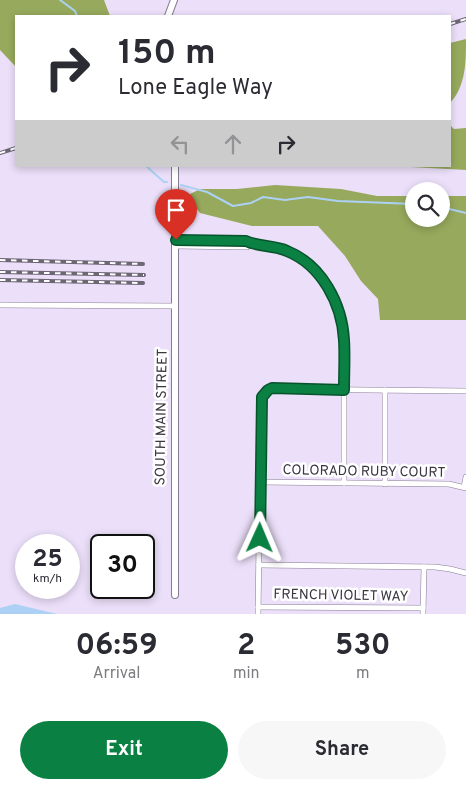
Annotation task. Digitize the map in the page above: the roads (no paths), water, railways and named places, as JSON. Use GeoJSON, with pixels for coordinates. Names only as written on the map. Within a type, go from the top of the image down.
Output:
{"type":"FeatureCollection","features":[{"type":"Feature","properties":{"kind":"street"},"geometry":{"type":"LineString","coordinates":[[168,15],[174,0]]}},
{"type":"Feature","properties":{"kind":"street","name":"SOUTH MAIN STREET"},"geometry":{"type":"LineString","coordinates":[[175,167],[175,595]]}},
{"type":"Feature","properties":{"kind":"street"},"geometry":{"type":"LineString","coordinates":[[176,243],[247,247],[251,244],[272,246],[288,251],[300,258],[317,273],[331,292],[338,306],[343,331],[344,483]]}},
{"type":"Feature","properties":{"kind":"street"},"geometry":{"type":"LineString","coordinates":[[0,305],[174,306]]}},
{"type":"Feature","properties":{"kind":"street"},"geometry":{"type":"LineString","coordinates":[[258,614],[260,406],[264,393],[272,388],[466,391]]}},
{"type":"Feature","properties":{"kind":"street"},"geometry":{"type":"LineString","coordinates":[[385,390],[385,484]]}},
{"type":"Feature","properties":{"kind":"street"},"geometry":{"type":"LineString","coordinates":[[465,487],[466,477]]}},
{"type":"Feature","properties":{"kind":"street","name":"COLORADO RUBY COURT"},"geometry":{"type":"LineString","coordinates":[[260,482],[449,484],[465,487]]}},
{"type":"Feature","properties":{"kind":"street"},"geometry":{"type":"LineString","coordinates":[[259,565],[424,567],[443,568],[466,573]]}},
{"type":"Feature","properties":{"kind":"street"},"geometry":{"type":"LineString","coordinates":[[423,611],[424,567]]}},
{"type":"Feature","properties":{"kind":"street","name":"FRENCH VIOLET WAY"},"geometry":{"type":"LineString","coordinates":[[258,607],[423,611]]}},
{"type":"Feature","properties":{"kind":"water"},"geometry":{"type":"Polygon","coordinates":[[[15,604],[57,614],[0,614],[0,608],[15,604]]]}},
{"type":"Feature","properties":{"kind":"waterway"},"geometry":{"type":"LineString","coordinates":[[60,0],[75,11],[77,15]]}},
{"type":"Feature","properties":{"kind":"waterway"},"geometry":{"type":"LineString","coordinates":[[147,167],[164,182],[167,182]]}},
{"type":"Feature","properties":{"kind":"waterway"},"geometry":{"type":"LineString","coordinates":[[181,185],[207,192],[233,206],[251,203],[263,197],[285,200],[308,197],[338,201],[405,204]]}},
{"type":"Feature","properties":{"kind":"waterway"},"geometry":{"type":"LineString","coordinates":[[450,209],[466,213]]}},
{"type":"Feature","properties":{"kind":"railway"},"geometry":{"type":"LineString","coordinates":[[451,24],[466,19]]}},
{"type":"Feature","properties":{"kind":"railway"},"geometry":{"type":"LineString","coordinates":[[0,153],[15,148]]}},
{"type":"Feature","properties":{"kind":"railway"},"geometry":{"type":"LineString","coordinates":[[0,260],[143,264]]}},
{"type":"Feature","properties":{"kind":"railway"},"geometry":{"type":"LineString","coordinates":[[0,272],[144,275]]}},
{"type":"Feature","properties":{"kind":"railway"},"geometry":{"type":"LineString","coordinates":[[0,280],[143,283]]}}]}
